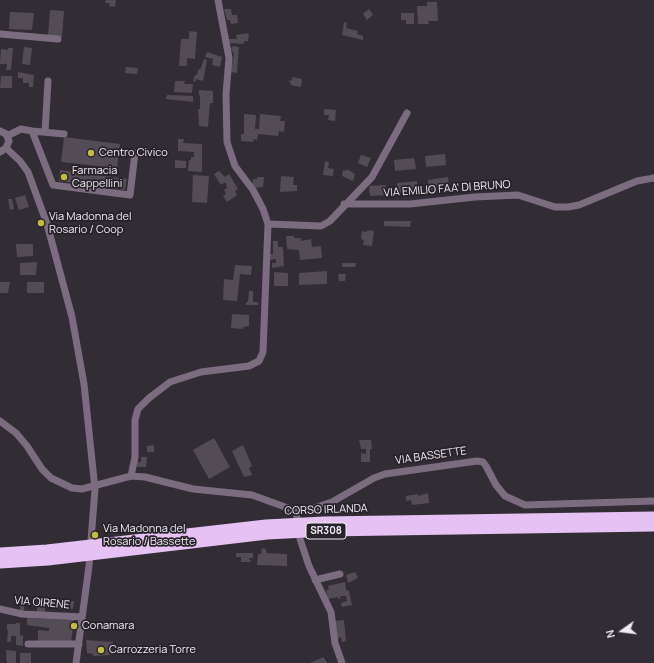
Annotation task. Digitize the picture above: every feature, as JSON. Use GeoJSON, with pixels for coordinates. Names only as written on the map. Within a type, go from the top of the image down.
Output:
{"type":"FeatureCollection","features":[{"type":"Feature","properties":{"kind":"highway"},"geometry":{"type":"LineString","coordinates":[[593,518],[654,511]]}},
{"type":"Feature","properties":{"kind":"highway","name":"CORSO IRLANDA"},"geometry":{"type":"LineString","coordinates":[[0,553],[47,550],[266,525],[324,522],[654,517]]}},
{"type":"Feature","properties":{"kind":"highway","name":"CORSO IRLANDA"},"geometry":{"type":"LineString","coordinates":[[0,562],[48,560],[267,534],[325,531],[654,526]]}},
{"type":"Feature","properties":{"kind":"highway"},"geometry":{"type":"LineString","coordinates":[[614,527],[654,533]]}},
{"type":"Feature","properties":{"kind":"street"},"geometry":{"type":"LineString","coordinates":[[131,476],[135,457],[135,420],[138,409],[149,398],[170,382],[201,372],[249,366],[259,361],[263,352],[268,224],[263,209],[235,166],[227,142],[226,94],[229,58],[218,0]]}},
{"type":"Feature","properties":{"kind":"street"},"geometry":{"type":"LineString","coordinates":[[0,34],[58,39]]}},
{"type":"Feature","properties":{"kind":"street"},"geometry":{"type":"LineString","coordinates":[[44,132],[48,81]]}},
{"type":"Feature","properties":{"kind":"street"},"geometry":{"type":"LineString","coordinates":[[268,224],[321,226],[330,221],[344,204],[372,177],[407,113]]}},
{"type":"Feature","properties":{"kind":"street"},"geometry":{"type":"LineString","coordinates":[[7,136],[20,130],[64,134]]}},
{"type":"Feature","properties":{"kind":"street"},"geometry":{"type":"LineString","coordinates":[[0,131],[7,136],[9,141],[3,150],[20,161],[28,172],[45,218],[60,268],[72,317],[84,384],[95,485],[93,526],[76,663]]}},
{"type":"Feature","properties":{"kind":"street"},"geometry":{"type":"LineString","coordinates":[[32,131],[53,185],[130,195],[135,153]]}},
{"type":"Feature","properties":{"kind":"street","name":"VIA EMILIO FAA' DI BRUNO"},"geometry":{"type":"LineString","coordinates":[[344,204],[410,204],[475,197],[518,195],[555,208],[568,207],[579,205],[637,181],[654,178]]}},
{"type":"Feature","properties":{"kind":"street","name":"VIA BASSETTE"},"geometry":{"type":"LineString","coordinates":[[0,421],[16,433],[27,446],[42,469],[51,478],[72,488],[82,490],[95,485],[131,476],[145,477],[193,489],[252,495],[296,511],[321,507],[374,478],[385,474],[477,461],[483,462],[496,485],[505,496],[525,505],[654,501]]}},
{"type":"Feature","properties":{"kind":"street"},"geometry":{"type":"LineString","coordinates":[[296,511],[300,539],[315,580],[331,612],[335,643],[342,663]]}},
{"type":"Feature","properties":{"kind":"street"},"geometry":{"type":"LineString","coordinates":[[315,580],[340,574]]}},
{"type":"Feature","properties":{"kind":"street","name":"VIA OIRENE"},"geometry":{"type":"LineString","coordinates":[[0,609],[22,614],[82,617]]}},
{"type":"Feature","properties":{"kind":"street"},"geometry":{"type":"LineString","coordinates":[[28,644],[79,644]]}},
{"type":"Feature","properties":{"kind":"building"},"geometry":{"type":"Polygon","coordinates":[[[106,0],[116,0],[115,7],[109,6],[110,3],[105,3],[106,0]]]}},
{"type":"Feature","properties":{"kind":"building"},"geometry":{"type":"Polygon","coordinates":[[[427,2],[437,2],[438,21],[428,21],[429,24],[418,24],[417,6],[427,6],[427,2]]]}},
{"type":"Feature","properties":{"kind":"building"},"geometry":{"type":"Polygon","coordinates":[[[224,9],[231,9],[232,15],[237,15],[238,23],[231,24],[230,20],[227,20],[224,9]]]}},
{"type":"Feature","properties":{"kind":"building"},"geometry":{"type":"Polygon","coordinates":[[[369,9],[373,15],[367,20],[363,14],[369,9]]]}},
{"type":"Feature","properties":{"kind":"building"},"geometry":{"type":"Polygon","coordinates":[[[50,10],[64,11],[62,37],[48,36],[50,10]]]}},
{"type":"Feature","properties":{"kind":"building"},"geometry":{"type":"Polygon","coordinates":[[[10,12],[34,13],[32,30],[9,29],[10,12]]]}},
{"type":"Feature","properties":{"kind":"building"},"geometry":{"type":"Polygon","coordinates":[[[401,13],[414,13],[414,24],[406,24],[406,20],[401,20],[401,13]]]}},
{"type":"Feature","properties":{"kind":"building"},"geometry":{"type":"Polygon","coordinates":[[[344,22],[347,23],[346,28],[358,31],[357,34],[363,36],[363,40],[342,35],[344,22]]]}},
{"type":"Feature","properties":{"kind":"building"},"geometry":{"type":"Polygon","coordinates":[[[189,31],[197,32],[195,59],[187,58],[187,66],[179,66],[181,39],[189,39],[189,31]]]}},
{"type":"Feature","properties":{"kind":"building"},"geometry":{"type":"Polygon","coordinates":[[[249,33],[248,41],[245,41],[243,44],[229,43],[229,39],[237,39],[236,35],[249,33]]]}},
{"type":"Feature","properties":{"kind":"building"},"geometry":{"type":"Polygon","coordinates":[[[232,46],[239,47],[237,73],[231,72],[234,54],[231,49],[232,46]]]}},
{"type":"Feature","properties":{"kind":"building"},"geometry":{"type":"Polygon","coordinates":[[[24,47],[32,48],[30,65],[22,64],[24,47]]]}},
{"type":"Feature","properties":{"kind":"building"},"geometry":{"type":"Polygon","coordinates":[[[8,48],[13,48],[11,70],[6,70],[7,64],[0,64],[1,49],[8,50],[8,48]]]}},
{"type":"Feature","properties":{"kind":"building"},"geometry":{"type":"Polygon","coordinates":[[[207,52],[222,57],[220,67],[212,65],[213,59],[205,57],[207,52]]]}},
{"type":"Feature","properties":{"kind":"building"},"geometry":{"type":"Polygon","coordinates":[[[204,59],[207,60],[203,81],[196,79],[196,82],[193,81],[198,70],[201,68],[204,59]]]}},
{"type":"Feature","properties":{"kind":"building"},"geometry":{"type":"Polygon","coordinates":[[[126,67],[138,68],[137,74],[125,73],[126,67]]]}},
{"type":"Feature","properties":{"kind":"building"},"geometry":{"type":"Polygon","coordinates":[[[18,72],[34,75],[33,87],[29,87],[29,83],[23,83],[23,78],[18,78],[18,72]]]}},
{"type":"Feature","properties":{"kind":"building"},"geometry":{"type":"Polygon","coordinates":[[[1,76],[12,76],[12,88],[0,88],[1,76]]]}},
{"type":"Feature","properties":{"kind":"building"},"geometry":{"type":"Polygon","coordinates":[[[292,77],[302,79],[301,87],[291,85],[289,80],[292,81],[292,77]]]}},
{"type":"Feature","properties":{"kind":"building"},"geometry":{"type":"Polygon","coordinates":[[[175,81],[185,81],[184,84],[193,84],[192,93],[174,92],[175,81]]]}},
{"type":"Feature","properties":{"kind":"building"},"geometry":{"type":"Polygon","coordinates":[[[199,90],[213,91],[213,103],[210,103],[208,127],[199,126],[199,90]]]}},
{"type":"Feature","properties":{"kind":"building"},"geometry":{"type":"Polygon","coordinates":[[[167,95],[193,96],[193,102],[166,99],[167,95]]]}},
{"type":"Feature","properties":{"kind":"building"},"geometry":{"type":"Polygon","coordinates":[[[324,109],[336,110],[335,121],[328,120],[329,115],[324,115],[324,109]]]}},
{"type":"Feature","properties":{"kind":"building"},"geometry":{"type":"Polygon","coordinates":[[[244,114],[256,115],[255,129],[259,129],[260,114],[281,116],[280,121],[285,121],[284,132],[279,131],[278,136],[258,134],[257,140],[254,139],[253,142],[241,141],[241,134],[244,134],[244,114]]]}},
{"type":"Feature","properties":{"kind":"building","name":"Centro Civico"},"geometry":{"type":"Polygon","coordinates":[[[64,137],[120,144],[117,168],[61,162],[64,137]]]}},
{"type":"Feature","properties":{"kind":"building"},"geometry":{"type":"Polygon","coordinates":[[[178,139],[184,139],[183,143],[202,144],[202,172],[188,171],[189,160],[191,160],[191,157],[194,157],[194,152],[178,151],[178,139]]]}},
{"type":"Feature","properties":{"kind":"building"},"geometry":{"type":"Polygon","coordinates":[[[445,154],[446,165],[426,167],[425,156],[445,154]]]}},
{"type":"Feature","properties":{"kind":"building"},"geometry":{"type":"Polygon","coordinates":[[[361,155],[371,158],[367,167],[358,163],[361,155]]]}},
{"type":"Feature","properties":{"kind":"building"},"geometry":{"type":"Polygon","coordinates":[[[414,158],[416,169],[395,171],[394,160],[414,158]]]}},
{"type":"Feature","properties":{"kind":"building"},"geometry":{"type":"Polygon","coordinates":[[[175,160],[186,161],[186,168],[175,168],[175,160]]]}},
{"type":"Feature","properties":{"kind":"building"},"geometry":{"type":"Polygon","coordinates":[[[325,161],[329,162],[328,168],[334,169],[333,176],[323,175],[325,161]]]}},
{"type":"Feature","properties":{"kind":"building"},"geometry":{"type":"Polygon","coordinates":[[[347,169],[355,174],[353,181],[342,176],[343,170],[346,171],[347,169]]]}},
{"type":"Feature","properties":{"kind":"building"},"geometry":{"type":"Polygon","coordinates":[[[60,170],[127,179],[125,190],[59,181],[60,170]]]}},
{"type":"Feature","properties":{"kind":"building"},"geometry":{"type":"Polygon","coordinates":[[[219,171],[225,177],[229,174],[238,189],[235,191],[237,195],[227,202],[223,196],[226,194],[224,190],[227,188],[226,184],[225,182],[221,185],[214,174],[219,171]]]}},
{"type":"Feature","properties":{"kind":"building"},"geometry":{"type":"Polygon","coordinates":[[[193,175],[209,176],[207,203],[192,202],[193,175]]]}},
{"type":"Feature","properties":{"kind":"building"},"geometry":{"type":"Polygon","coordinates":[[[281,176],[294,177],[293,185],[297,185],[297,191],[280,192],[281,176]]]}},
{"type":"Feature","properties":{"kind":"building"},"geometry":{"type":"Polygon","coordinates":[[[257,177],[264,177],[263,187],[252,188],[253,179],[257,179],[257,177]]]}},
{"type":"Feature","properties":{"kind":"building"},"geometry":{"type":"Polygon","coordinates":[[[448,177],[449,188],[429,190],[428,180],[448,177]]]}},
{"type":"Feature","properties":{"kind":"building"},"geometry":{"type":"Polygon","coordinates":[[[417,181],[418,194],[414,195],[414,192],[398,194],[397,183],[417,181]]]}},
{"type":"Feature","properties":{"kind":"building"},"geometry":{"type":"Polygon","coordinates":[[[386,185],[387,195],[370,196],[369,186],[386,185]]]}},
{"type":"Feature","properties":{"kind":"building"},"geometry":{"type":"Polygon","coordinates":[[[25,195],[29,207],[19,210],[15,198],[25,195]]]}},
{"type":"Feature","properties":{"kind":"building"},"geometry":{"type":"Polygon","coordinates":[[[8,199],[12,199],[14,209],[10,210],[8,199]]]}},
{"type":"Feature","properties":{"kind":"building"},"geometry":{"type":"Polygon","coordinates":[[[384,221],[411,221],[410,227],[384,226],[384,221]]]}},
{"type":"Feature","properties":{"kind":"building"},"geometry":{"type":"Polygon","coordinates":[[[367,230],[374,231],[372,246],[363,245],[364,240],[361,239],[362,231],[367,232],[367,230]]]}},
{"type":"Feature","properties":{"kind":"building"},"geometry":{"type":"Polygon","coordinates":[[[286,236],[301,238],[301,241],[311,239],[312,247],[321,246],[322,258],[300,260],[299,250],[287,249],[286,236]]]}},
{"type":"Feature","properties":{"kind":"building"},"geometry":{"type":"Polygon","coordinates":[[[273,241],[278,241],[278,247],[283,247],[284,266],[272,268],[272,263],[276,263],[276,259],[270,260],[269,254],[273,254],[273,241]]]}},
{"type":"Feature","properties":{"kind":"building"},"geometry":{"type":"Polygon","coordinates":[[[16,244],[33,244],[33,256],[17,257],[16,244]]]}},
{"type":"Feature","properties":{"kind":"building"},"geometry":{"type":"Polygon","coordinates":[[[37,262],[36,275],[20,275],[20,263],[37,262]]]}},
{"type":"Feature","properties":{"kind":"building"},"geometry":{"type":"Polygon","coordinates":[[[342,263],[356,263],[355,267],[342,267],[342,263]]]}},
{"type":"Feature","properties":{"kind":"building"},"geometry":{"type":"Polygon","coordinates":[[[235,265],[252,266],[251,275],[240,274],[237,301],[223,300],[224,279],[233,280],[235,265]]]}},
{"type":"Feature","properties":{"kind":"building"},"geometry":{"type":"Polygon","coordinates":[[[327,271],[327,284],[299,285],[299,273],[327,271]]]}},
{"type":"Feature","properties":{"kind":"building"},"geometry":{"type":"Polygon","coordinates":[[[274,272],[288,273],[288,286],[274,286],[274,272]]]}},
{"type":"Feature","properties":{"kind":"building"},"geometry":{"type":"Polygon","coordinates":[[[338,274],[346,274],[345,281],[339,281],[338,274]]]}},
{"type":"Feature","properties":{"kind":"building"},"geometry":{"type":"Polygon","coordinates":[[[0,282],[10,282],[8,293],[0,293],[0,282]]]}},
{"type":"Feature","properties":{"kind":"building"},"geometry":{"type":"Polygon","coordinates":[[[27,282],[44,282],[44,293],[27,293],[27,282]]]}},
{"type":"Feature","properties":{"kind":"building"},"geometry":{"type":"Polygon","coordinates":[[[249,291],[253,291],[253,302],[258,302],[258,305],[246,305],[246,302],[248,302],[249,291]]]}},
{"type":"Feature","properties":{"kind":"building"},"geometry":{"type":"Polygon","coordinates":[[[232,314],[249,315],[249,326],[243,327],[243,329],[231,328],[232,314]]]}},
{"type":"Feature","properties":{"kind":"building"},"geometry":{"type":"Polygon","coordinates":[[[214,438],[230,467],[209,479],[193,450],[214,438]]]}},
{"type":"Feature","properties":{"kind":"building"},"geometry":{"type":"Polygon","coordinates":[[[359,440],[371,440],[372,449],[370,449],[370,462],[361,462],[361,453],[366,454],[366,449],[361,449],[359,440]]]}},
{"type":"Feature","properties":{"kind":"building"},"geometry":{"type":"Polygon","coordinates":[[[154,445],[154,452],[147,452],[147,446],[154,445]]]}},
{"type":"Feature","properties":{"kind":"building"},"geometry":{"type":"Polygon","coordinates":[[[243,445],[252,466],[249,468],[252,475],[244,477],[232,451],[243,445]]]}},
{"type":"Feature","properties":{"kind":"building"},"geometry":{"type":"Polygon","coordinates":[[[141,457],[147,457],[146,467],[137,467],[137,462],[141,462],[141,457]]]}},
{"type":"Feature","properties":{"kind":"building"},"geometry":{"type":"Polygon","coordinates":[[[428,493],[429,503],[412,505],[411,500],[406,501],[406,496],[418,494],[418,496],[428,493]]]}},
{"type":"Feature","properties":{"kind":"building"},"geometry":{"type":"Polygon","coordinates":[[[262,548],[266,549],[266,553],[287,554],[287,566],[257,565],[258,554],[261,554],[262,548]]]}},
{"type":"Feature","properties":{"kind":"building"},"geometry":{"type":"Polygon","coordinates":[[[236,553],[253,553],[253,558],[249,558],[251,562],[241,562],[241,557],[236,557],[236,553]]]}},
{"type":"Feature","properties":{"kind":"building"},"geometry":{"type":"Polygon","coordinates":[[[355,572],[358,578],[348,583],[346,575],[355,572]]]}},
{"type":"Feature","properties":{"kind":"building"},"geometry":{"type":"Polygon","coordinates":[[[345,582],[346,590],[349,591],[352,605],[342,607],[341,603],[347,601],[346,596],[340,596],[341,598],[338,599],[338,597],[328,599],[326,590],[329,590],[328,586],[345,582]]]}},
{"type":"Feature","properties":{"kind":"building"},"geometry":{"type":"Polygon","coordinates":[[[20,597],[25,597],[24,612],[20,611],[20,597]]]}},
{"type":"Feature","properties":{"kind":"building"},"geometry":{"type":"Polygon","coordinates":[[[45,600],[45,614],[37,614],[37,601],[45,600]]]}},
{"type":"Feature","properties":{"kind":"building"},"geometry":{"type":"Polygon","coordinates":[[[74,601],[73,609],[59,609],[59,602],[74,601]]]}},
{"type":"Feature","properties":{"kind":"building"},"geometry":{"type":"Polygon","coordinates":[[[27,618],[74,620],[71,643],[38,642],[38,630],[49,631],[49,628],[27,625],[27,618]]]}},
{"type":"Feature","properties":{"kind":"building"},"geometry":{"type":"Polygon","coordinates":[[[344,620],[346,641],[342,642],[341,637],[338,638],[334,621],[344,620]]]}},
{"type":"Feature","properties":{"kind":"building"},"geometry":{"type":"Polygon","coordinates":[[[20,623],[20,636],[23,635],[23,646],[16,645],[16,636],[11,636],[11,642],[7,642],[7,624],[20,623]]]}},
{"type":"Feature","properties":{"kind":"building","name":"Carrozzeria Torre"},"geometry":{"type":"Polygon","coordinates":[[[86,640],[113,642],[113,646],[110,645],[110,655],[93,656],[93,654],[87,653],[86,640]]]}},
{"type":"Feature","properties":{"kind":"building"},"geometry":{"type":"Polygon","coordinates":[[[6,650],[16,651],[16,663],[7,663],[6,650]]]}},
{"type":"Feature","properties":{"kind":"building"},"geometry":{"type":"Polygon","coordinates":[[[20,653],[31,653],[31,663],[20,663],[20,653]]]}},
{"type":"Feature","properties":{"kind":"building"},"geometry":{"type":"Polygon","coordinates":[[[324,657],[327,663],[310,663],[324,657]]]}},
{"type":"Feature","properties":{"kind":"place","name":"Centro Civico"},"geometry":{"type":"Point","coordinates":[91,153]}},
{"type":"Feature","properties":{"kind":"place","name":"Farmacia Cappellini"},"geometry":{"type":"Point","coordinates":[64,177]}},
{"type":"Feature","properties":{"kind":"place","name":"Via Madonna del Rosario / Coop"},"geometry":{"type":"Point","coordinates":[41,223]}},
{"type":"Feature","properties":{"kind":"place","name":"Via Madonna del Rosario / Bassette"},"geometry":{"type":"Point","coordinates":[95,535]}},
{"type":"Feature","properties":{"kind":"place","name":"Conamara"},"geometry":{"type":"Point","coordinates":[74,626]}},
{"type":"Feature","properties":{"kind":"place","name":"Carrozzeria Torre"},"geometry":{"type":"Point","coordinates":[101,650]}}]}
